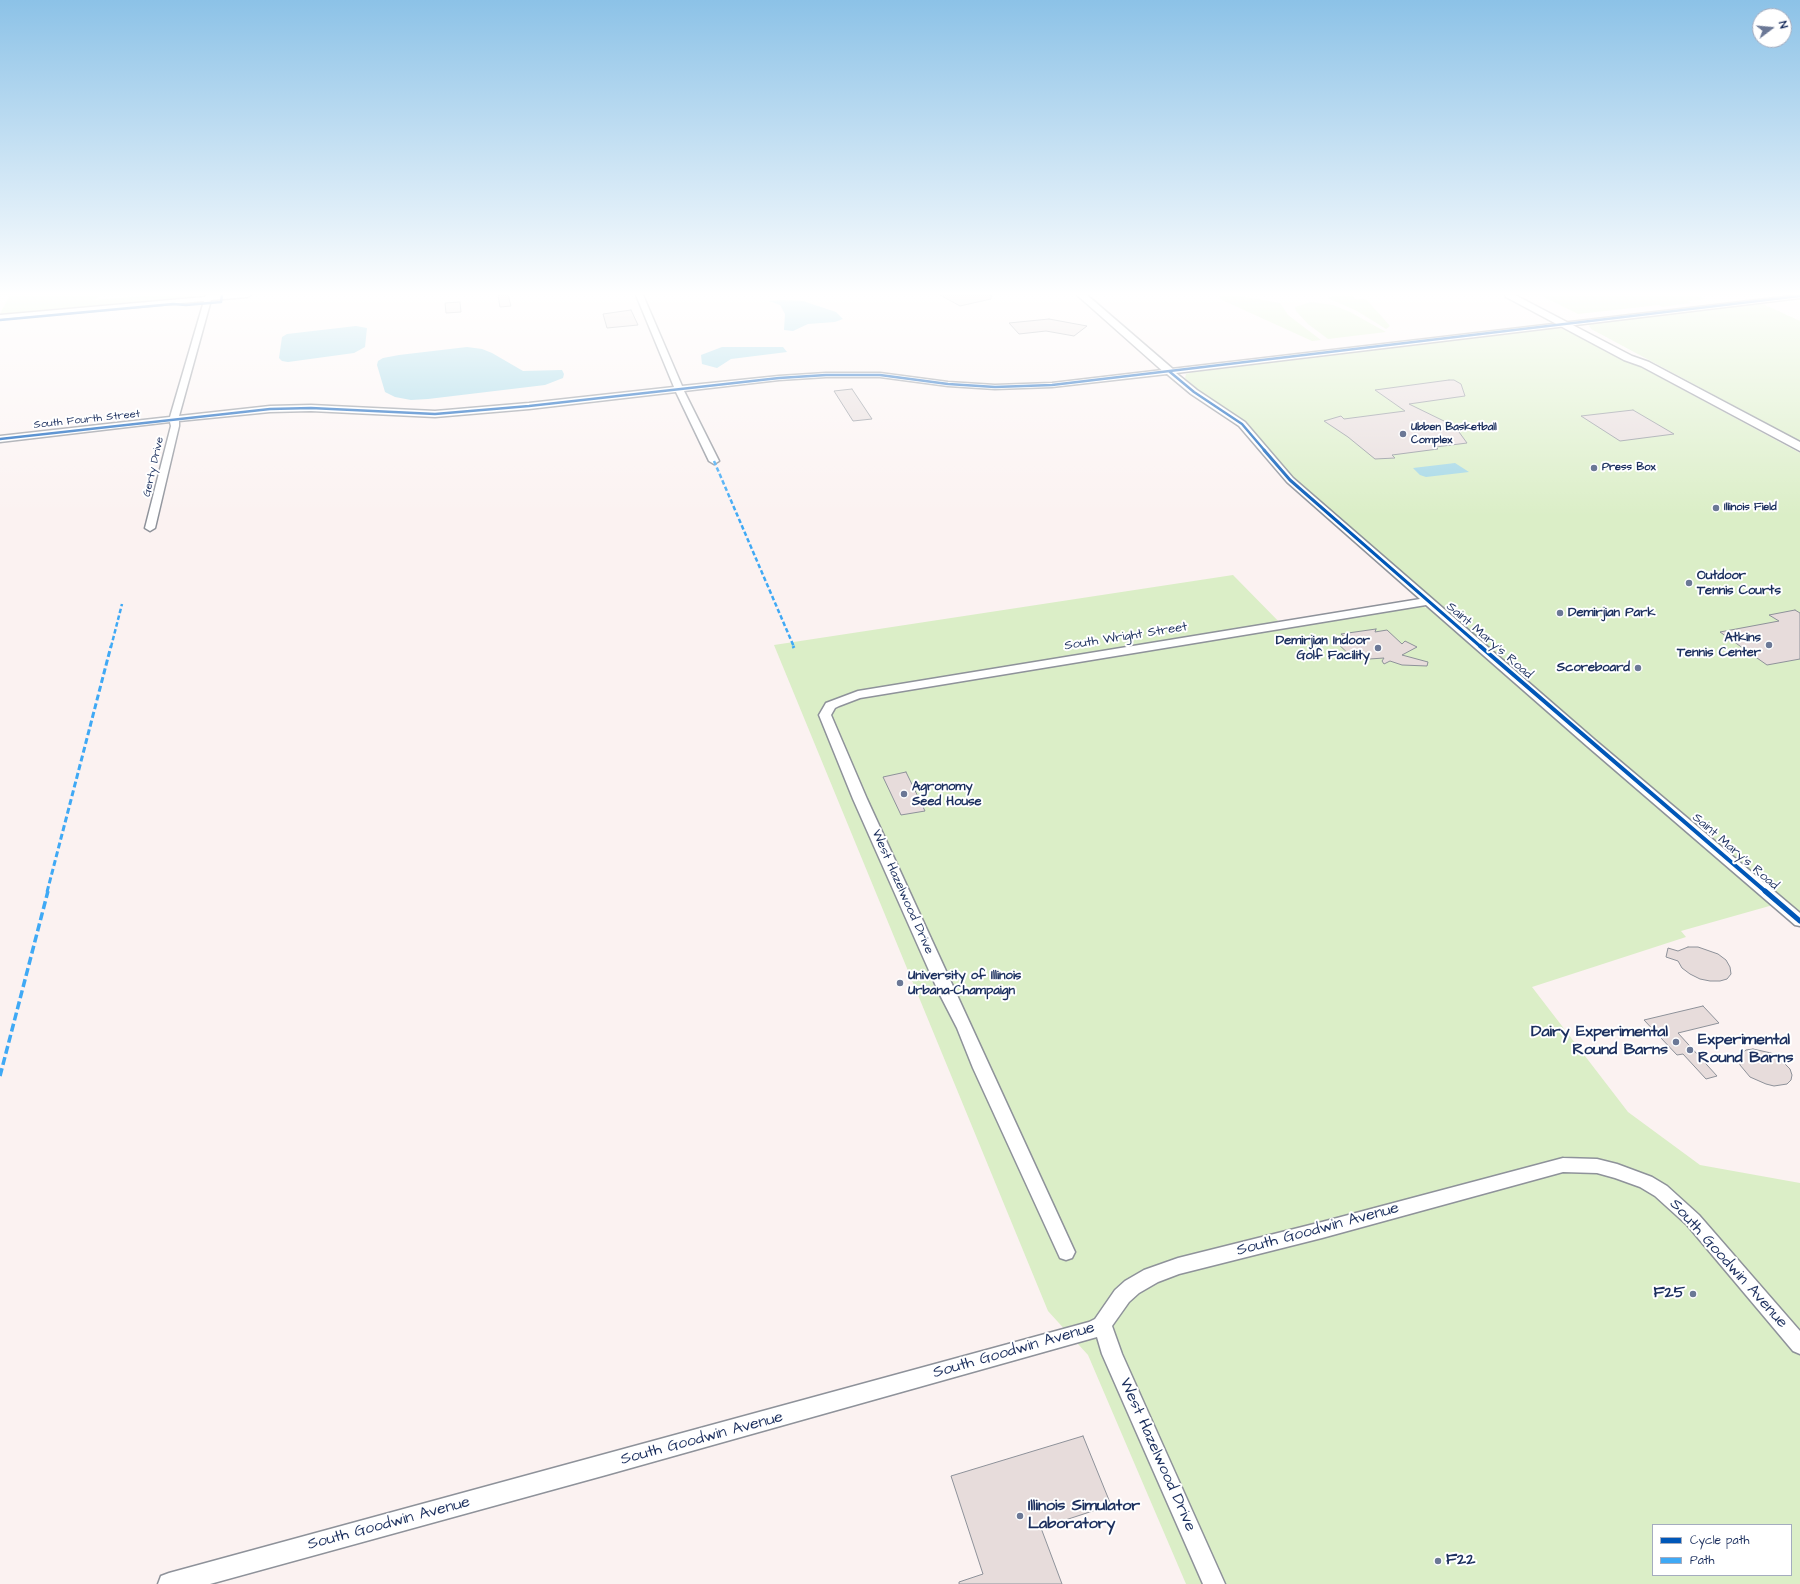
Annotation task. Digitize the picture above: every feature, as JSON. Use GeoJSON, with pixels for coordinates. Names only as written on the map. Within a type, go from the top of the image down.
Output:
{"type":"FeatureCollection","features":[{"type":"Feature","properties":{"kind":"main road","name":"Saint Mary's Road"},"geometry":{"type":"LineString","coordinates":[[1166,369],[1170,372]]}},
{"type":"Feature","properties":{"kind":"main road"},"geometry":{"type":"LineString","coordinates":[[1654,369],[1800,447]]}},
{"type":"Feature","properties":{"kind":"street","name":"Gerty Drive"},"geometry":{"type":"LineString","coordinates":[[150,528],[175,426],[174,419],[188,369]]}},
{"type":"Feature","properties":{"kind":"street"},"geometry":{"type":"LineString","coordinates":[[670,369],[714,461]]}},
{"type":"Feature","properties":{"kind":"street","name":"South Fourth Street"},"geometry":{"type":"LineString","coordinates":[[0,439],[270,409],[311,408],[435,414],[529,406],[779,378],[826,375],[880,375],[948,384],[995,387],[1030,387],[1196,369]]}},
{"type":"Feature","properties":{"kind":"street","name":"Saint Mary's Road"},"geometry":{"type":"LineString","coordinates":[[1170,372],[1194,392],[1242,424],[1290,480],[1428,601],[1800,921]]}},
{"type":"Feature","properties":{"kind":"street","name":"South Wright Street"},"geometry":{"type":"LineString","coordinates":[[830,706],[846,698],[921,684],[1428,601]]}},
{"type":"Feature","properties":{"kind":"street","name":"West Hazelwood Drive"},"geometry":{"type":"LineString","coordinates":[[830,706],[825,715],[857,793],[1066,1252]]}},
{"type":"Feature","properties":{"kind":"street","name":"South Goodwin Avenue"},"geometry":{"type":"LineString","coordinates":[[168,1584],[1094,1330],[1102,1325],[1122,1296],[1132,1287],[1151,1276],[1178,1266],[1322,1230],[1549,1168],[1578,1164],[1618,1171],[1646,1182],[1661,1191],[1693,1220],[1800,1345]]}},
{"type":"Feature","properties":{"kind":"street","name":"West Hazelwood Drive"},"geometry":{"type":"LineString","coordinates":[[1102,1325],[1112,1354],[1214,1584]]}},
{"type":"Feature","properties":{"kind":"shaded area","name":"University of Illinois Urbana-Champaign"},"geometry":{"type":"Polygon","coordinates":[[[0,369],[1665,369],[1800,441],[1800,1584],[0,1584],[0,369]]]}},
{"type":"Feature","properties":{"kind":"green space"},"geometry":{"type":"Polygon","coordinates":[[[1219,369],[1644,369],[1800,453],[1800,915],[1290,476],[1248,425],[1203,394],[1185,378],[1186,374],[1219,369]]]}},
{"type":"Feature","properties":{"kind":"green space"},"geometry":{"type":"Polygon","coordinates":[[[1665,369],[1800,369],[1800,441],[1665,369]]]}},
{"type":"Feature","properties":{"kind":"green space"},"geometry":{"type":"Polygon","coordinates":[[[1233,575],[1286,629],[1419,605],[1432,610],[1773,905],[1681,931],[1686,937],[1532,987],[1628,1112],[1700,1165],[1800,1183],[1800,1584],[1186,1584],[1088,1355],[1048,1311],[774,645],[1233,575]]]}},
{"type":"Feature","properties":{"kind":"water"},"geometry":{"type":"Polygon","coordinates":[[[378,369],[519,369],[523,371],[562,370],[564,374],[563,378],[545,385],[428,399],[411,400],[395,397],[385,392],[378,369]]]}},
{"type":"Feature","properties":{"kind":"water"},"geometry":{"type":"Polygon","coordinates":[[[1455,463],[1469,472],[1426,477],[1420,475],[1413,468],[1455,463]]]}},
{"type":"Feature","properties":{"kind":"building","name":"Ubben Basketball Complex"},"geometry":{"type":"Polygon","coordinates":[[[1454,380],[1461,384],[1465,396],[1409,404],[1448,423],[1459,432],[1467,443],[1436,447],[1438,449],[1392,455],[1395,458],[1375,459],[1348,437],[1324,421],[1341,416],[1344,419],[1405,411],[1375,390],[1454,380]]]}},
{"type":"Feature","properties":{"kind":"building"},"geometry":{"type":"Polygon","coordinates":[[[852,389],[872,419],[853,421],[834,391],[852,389]]]}},
{"type":"Feature","properties":{"kind":"building"},"geometry":{"type":"Polygon","coordinates":[[[1633,410],[1674,434],[1620,441],[1581,416],[1633,410]]]}},
{"type":"Feature","properties":{"kind":"building","name":"Atkins Tennis Center"},"geometry":{"type":"Polygon","coordinates":[[[1795,610],[1800,613],[1800,659],[1767,665],[1720,632],[1779,621],[1769,615],[1795,610]]]}},
{"type":"Feature","properties":{"kind":"building","name":"Demirjian Indoor Golf Facility"},"geometry":{"type":"Polygon","coordinates":[[[1376,629],[1375,632],[1387,630],[1402,644],[1405,641],[1417,647],[1402,655],[1428,662],[1427,666],[1402,665],[1390,661],[1384,664],[1382,661],[1384,658],[1355,660],[1334,640],[1346,638],[1341,634],[1376,629]]]}},
{"type":"Feature","properties":{"kind":"building","name":"Agronomy Seed House"},"geometry":{"type":"Polygon","coordinates":[[[906,772],[925,811],[901,815],[883,777],[906,772]]]}},
{"type":"Feature","properties":{"kind":"building"},"geometry":{"type":"Polygon","coordinates":[[[1688,947],[1698,947],[1718,954],[1726,960],[1730,967],[1731,974],[1727,979],[1720,981],[1700,979],[1682,968],[1678,961],[1666,957],[1668,948],[1678,951],[1688,947]]]}},
{"type":"Feature","properties":{"kind":"building","name":"Dairy Experimental Round Barns"},"geometry":{"type":"Polygon","coordinates":[[[1703,1006],[1719,1023],[1678,1033],[1717,1076],[1706,1079],[1683,1054],[1677,1055],[1644,1020],[1703,1006]]]}},
{"type":"Feature","properties":{"kind":"building"},"geometry":{"type":"Polygon","coordinates":[[[1753,1049],[1771,1053],[1779,1058],[1790,1069],[1792,1075],[1791,1080],[1787,1084],[1774,1086],[1750,1077],[1740,1065],[1739,1059],[1741,1054],[1746,1050],[1753,1049]]]}},
{"type":"Feature","properties":{"kind":"building","name":"Illinois Simulator Laboratory"},"geometry":{"type":"Polygon","coordinates":[[[1083,1436],[1111,1505],[1041,1528],[1062,1584],[959,1584],[959,1582],[983,1574],[951,1476],[1083,1436]]]}},
{"type":"Feature","properties":{"kind":"marked path"},"geometry":{"type":"LineString","coordinates":[[714,461],[794,648]]}},
{"type":"Feature","properties":{"kind":"marked path"},"geometry":{"type":"LineString","coordinates":[[0,1076],[122,604]]}},
{"type":"Feature","properties":{"kind":"cycle path"},"geometry":{"type":"LineString","coordinates":[[0,439],[270,409],[311,408],[435,414],[529,406],[779,378],[826,375],[880,375],[948,384],[995,387],[1052,385],[1187,369]]}},
{"type":"Feature","properties":{"kind":"cycle path"},"geometry":{"type":"LineString","coordinates":[[1170,372],[1194,392],[1242,424],[1290,480],[1591,743],[1800,921]]}},
{"type":"Feature","properties":{"kind":"place","name":"Ubben Basketball Complex"},"geometry":{"type":"Point","coordinates":[1403,434]}},
{"type":"Feature","properties":{"kind":"place","name":"Press Box"},"geometry":{"type":"Point","coordinates":[1594,468]}},
{"type":"Feature","properties":{"kind":"place","name":"Illinois Field"},"geometry":{"type":"Point","coordinates":[1716,508]}},
{"type":"Feature","properties":{"kind":"place","name":"Outdoor Tennis Courts"},"geometry":{"type":"Point","coordinates":[1689,583]}},
{"type":"Feature","properties":{"kind":"place","name":"Demirjian Park"},"geometry":{"type":"Point","coordinates":[1560,613]}},
{"type":"Feature","properties":{"kind":"place","name":"Atkins Tennis Center"},"geometry":{"type":"Point","coordinates":[1769,645]}},
{"type":"Feature","properties":{"kind":"place","name":"Demirjian Indoor Golf Facility"},"geometry":{"type":"Point","coordinates":[1378,648]}},
{"type":"Feature","properties":{"kind":"place","name":"Scoreboard"},"geometry":{"type":"Point","coordinates":[1638,668]}},
{"type":"Feature","properties":{"kind":"place","name":"Agronomy Seed House"},"geometry":{"type":"Point","coordinates":[904,794]}},
{"type":"Feature","properties":{"kind":"place","name":"University of Illinois Urbana-Champaign"},"geometry":{"type":"Point","coordinates":[900,983]}},
{"type":"Feature","properties":{"kind":"place","name":"Dairy Experimental Round Barns"},"geometry":{"type":"Point","coordinates":[1676,1042]}},
{"type":"Feature","properties":{"kind":"place","name":"Experimental Round Barns"},"geometry":{"type":"Point","coordinates":[1690,1050]}},
{"type":"Feature","properties":{"kind":"place","name":"F25"},"geometry":{"type":"Point","coordinates":[1693,1294]}},
{"type":"Feature","properties":{"kind":"place","name":"Illinois Simulator Laboratory"},"geometry":{"type":"Point","coordinates":[1020,1516]}},
{"type":"Feature","properties":{"kind":"place","name":"F22"},"geometry":{"type":"Point","coordinates":[1438,1561]}}]}
